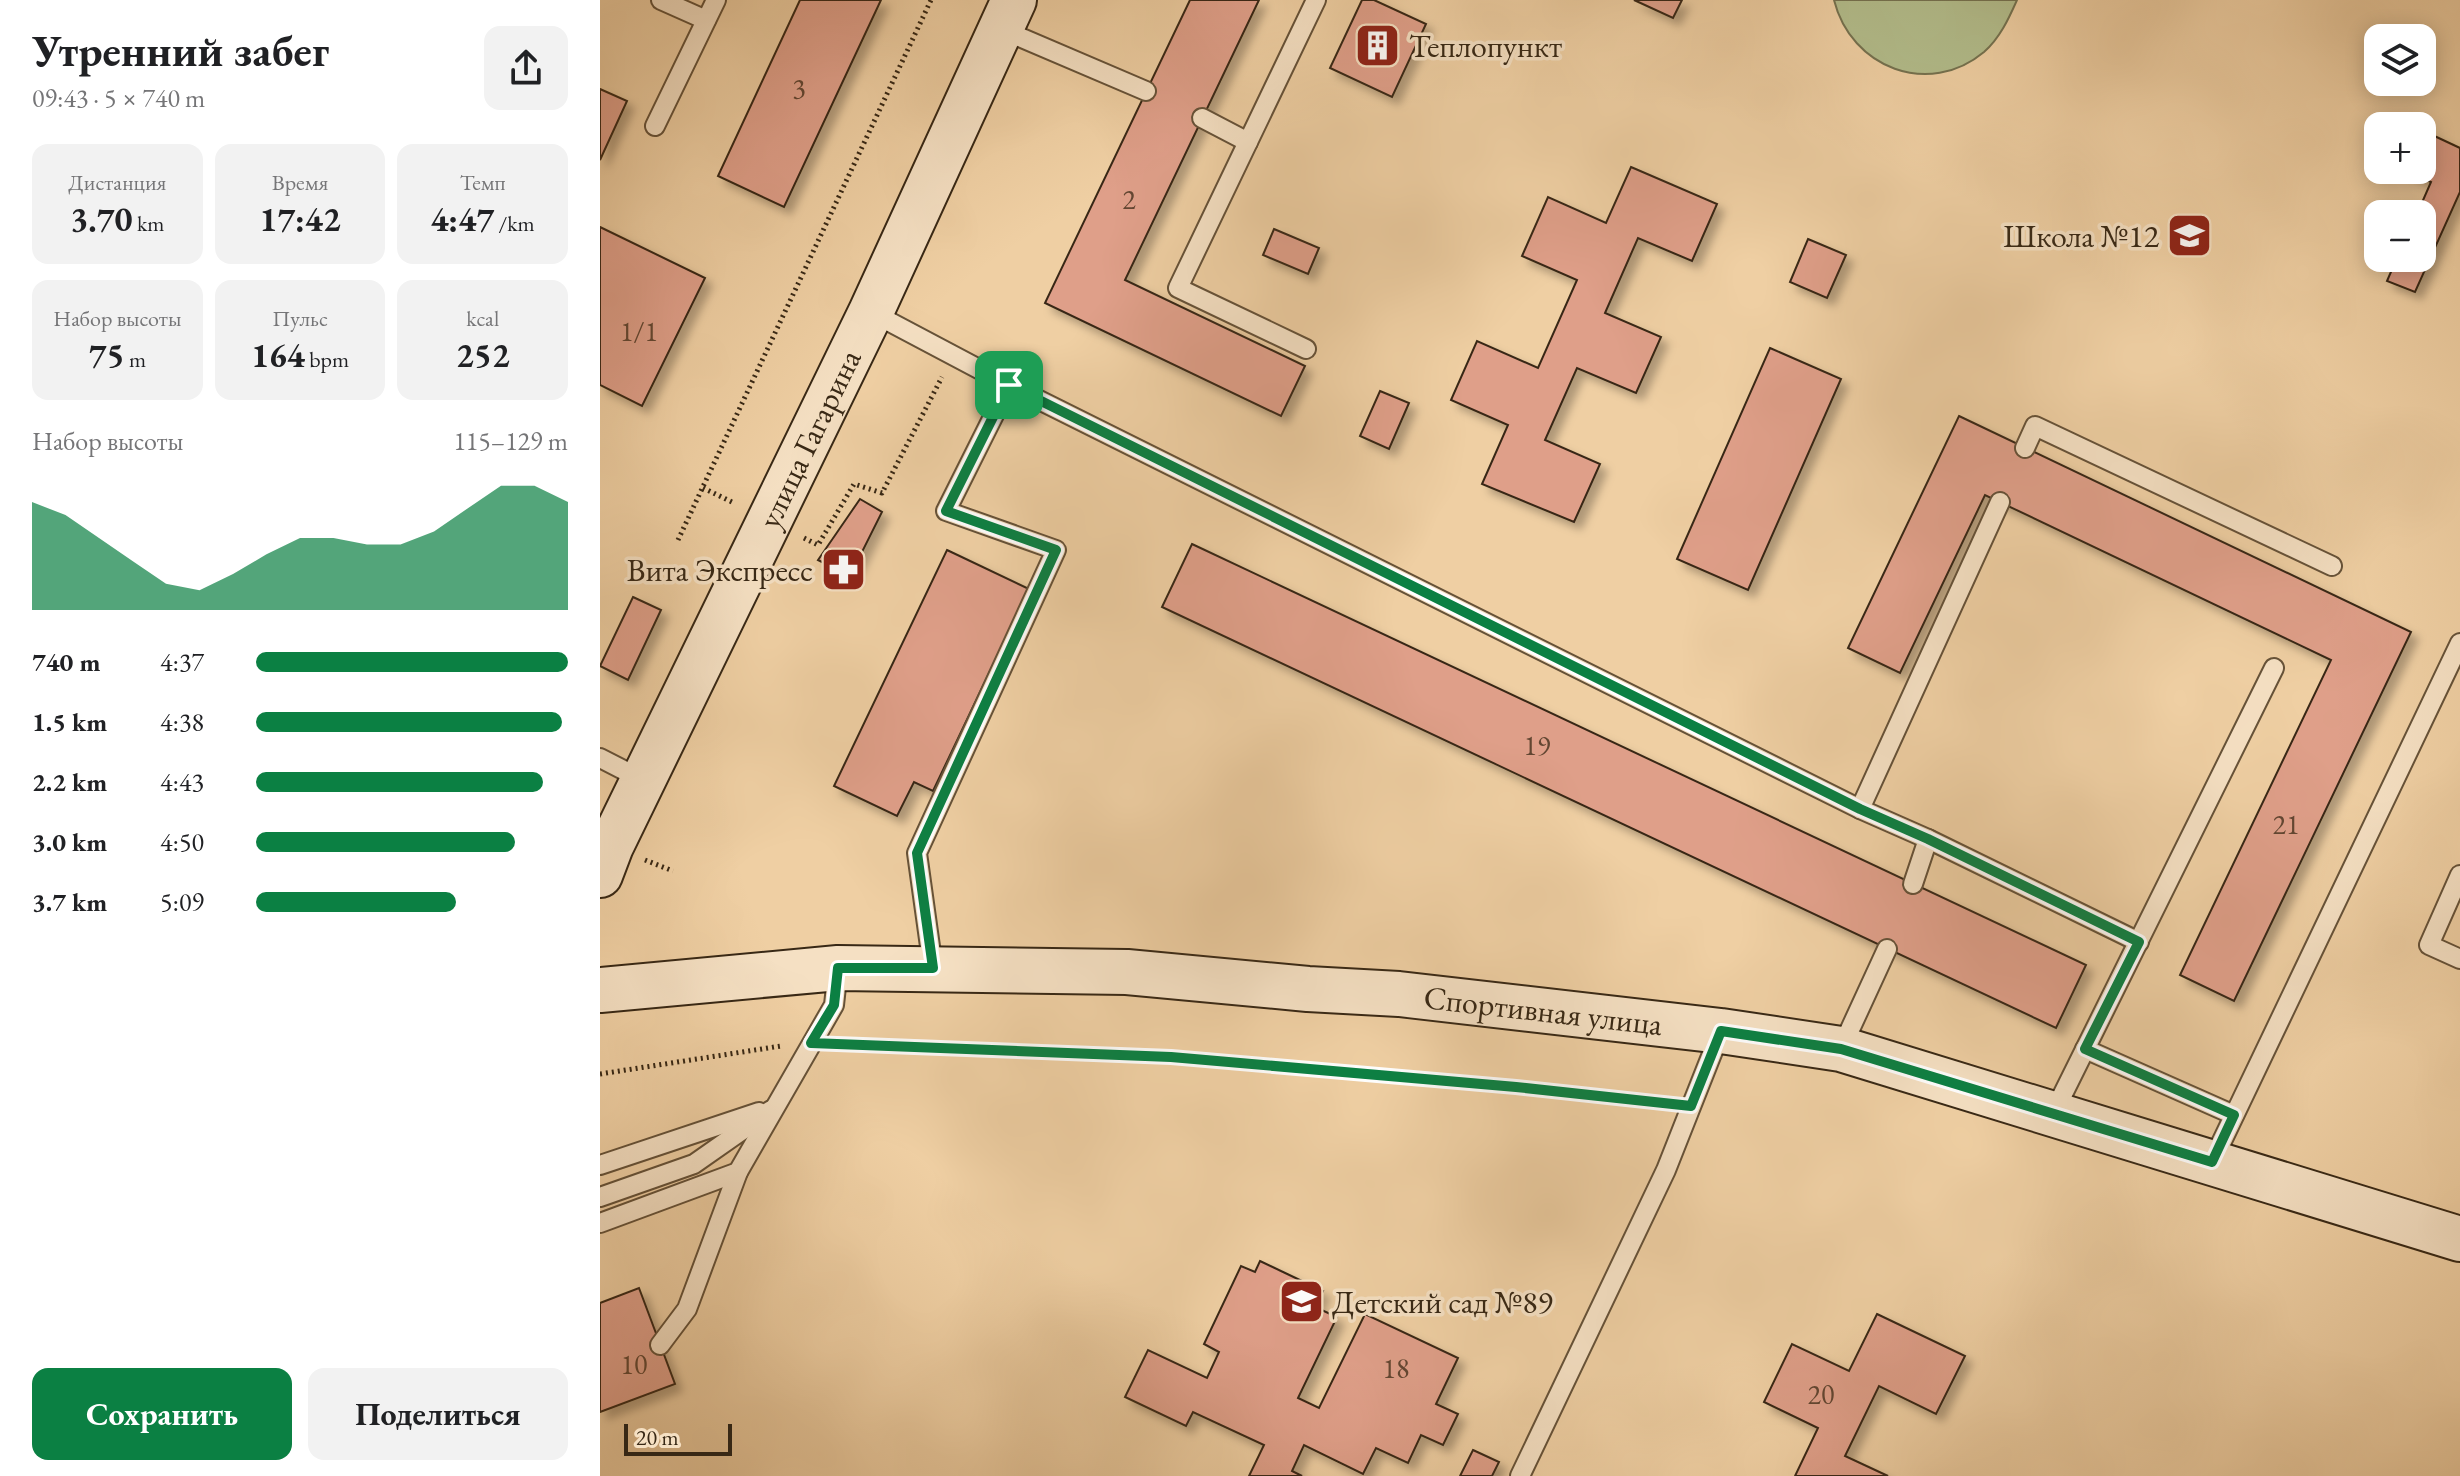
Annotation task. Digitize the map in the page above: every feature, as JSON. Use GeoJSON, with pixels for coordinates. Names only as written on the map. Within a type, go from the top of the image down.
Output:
{"type":"FeatureCollection","features":[{"type":"Feature","properties":{"kind":"street","name":"улица Гагарина"},"geometry":{"type":"LineString","coordinates":[[600,875],[611,846],[871,312],[1008,15]]}},
{"type":"Feature","properties":{"kind":"street","name":"Спортивная улица"},"geometry":{"type":"LineString","coordinates":[[600,990],[838,968],[1127,972],[1399,994],[1721,1031],[1841,1049],[2460,1239]]}},
{"type":"Feature","properties":{"kind":"lane"},"geometry":{"type":"LineString","coordinates":[[661,0],[706,20]]}},
{"type":"Feature","properties":{"kind":"lane"},"geometry":{"type":"LineString","coordinates":[[655,126],[716,0]]}},
{"type":"Feature","properties":{"kind":"lane"},"geometry":{"type":"LineString","coordinates":[[1306,349],[1178,288],[1316,0]]}},
{"type":"Feature","properties":{"kind":"lane"},"geometry":{"type":"LineString","coordinates":[[1008,15],[1146,91]]}},
{"type":"Feature","properties":{"kind":"lane"},"geometry":{"type":"LineString","coordinates":[[1202,118],[1248,142]]}},
{"type":"Feature","properties":{"kind":"lane"},"geometry":{"type":"LineString","coordinates":[[871,312],[1009,385],[1860,809],[2139,942]]}},
{"type":"Feature","properties":{"kind":"lane"},"geometry":{"type":"LineString","coordinates":[[933,968],[917,853],[1056,550],[946,511],[1009,385]]}},
{"type":"Feature","properties":{"kind":"lane"},"geometry":{"type":"LineString","coordinates":[[2025,448],[2035,426],[2332,566]]}},
{"type":"Feature","properties":{"kind":"lane"},"geometry":{"type":"LineString","coordinates":[[1860,809],[2000,502]]}},
{"type":"Feature","properties":{"kind":"lane"},"geometry":{"type":"LineString","coordinates":[[2212,1162],[2460,643]]}},
{"type":"Feature","properties":{"kind":"lane"},"geometry":{"type":"LineString","coordinates":[[2053,1114],[2274,668]]}},
{"type":"Feature","properties":{"kind":"lane"},"geometry":{"type":"LineString","coordinates":[[600,758],[643,780]]}},
{"type":"Feature","properties":{"kind":"lane"},"geometry":{"type":"LineString","coordinates":[[1913,884],[1928,839]]}},
{"type":"Feature","properties":{"kind":"lane"},"geometry":{"type":"LineString","coordinates":[[2460,875],[2429,945],[2460,959]]}},
{"type":"Feature","properties":{"kind":"lane"},"geometry":{"type":"LineString","coordinates":[[1841,1049],[1887,949]]}},
{"type":"Feature","properties":{"kind":"lane"},"geometry":{"type":"LineString","coordinates":[[660,1345],[687,1309],[738,1172],[834,1005],[838,968]]}},
{"type":"Feature","properties":{"kind":"lane"},"geometry":{"type":"LineString","coordinates":[[1520,1476],[1660,1183],[1721,1031]]}},
{"type":"Feature","properties":{"kind":"lane"},"geometry":{"type":"LineString","coordinates":[[2085,1049],[2234,1115]]}},
{"type":"Feature","properties":{"kind":"lane"},"geometry":{"type":"LineString","coordinates":[[600,1165],[776,1106]]}},
{"type":"Feature","properties":{"kind":"lane"},"geometry":{"type":"LineString","coordinates":[[600,1197],[694,1164],[776,1106]]}},
{"type":"Feature","properties":{"kind":"lane"},"geometry":{"type":"LineString","coordinates":[[600,1223],[738,1172]]}},
{"type":"Feature","properties":{"kind":"path"},"geometry":{"type":"LineString","coordinates":[[678,540],[931,0]]}},
{"type":"Feature","properties":{"kind":"path"},"geometry":{"type":"LineString","coordinates":[[818,545],[854,484],[882,493],[953,356]]}},
{"type":"Feature","properties":{"kind":"path"},"geometry":{"type":"LineString","coordinates":[[600,1074],[811,1043],[1171,1057],[1516,1087],[1691,1106]]}},
{"type":"Feature","properties":{"kind":"green space"},"geometry":{"type":"Polygon","coordinates":[[[1834,0],[2017,0],[1999,34],[1984,52],[1962,66],[1940,73],[1917,74],[1895,69],[1874,58],[1857,43],[1843,24],[1834,0]]]}},
{"type":"Feature","properties":{"kind":"building"},"geometry":{"type":"Polygon","coordinates":[[[800,0],[881,0],[784,207],[718,176],[800,0]]]}},
{"type":"Feature","properties":{"kind":"building"},"geometry":{"type":"Polygon","coordinates":[[[1190,0],[1259,0],[1125,280],[1305,366],[1281,416],[1045,303],[1190,0]]]}},
{"type":"Feature","properties":{"kind":"building","name":"Теплопункт"},"geometry":{"type":"Polygon","coordinates":[[[1362,0],[1374,0],[1426,24],[1392,97],[1330,68],[1362,0]]]}},
{"type":"Feature","properties":{"kind":"building"},"geometry":{"type":"Polygon","coordinates":[[[1634,0],[1682,0],[1673,18],[1634,0]]]}},
{"type":"Feature","properties":{"kind":"building"},"geometry":{"type":"Polygon","coordinates":[[[600,89],[627,101],[600,160],[600,89]]]}},
{"type":"Feature","properties":{"kind":"building"},"geometry":{"type":"Polygon","coordinates":[[[2436,137],[2460,148],[2460,192],[2436,245],[2436,200],[2423,200],[2430,184],[2436,184],[2436,137]]]}},
{"type":"Feature","properties":{"kind":"building"},"geometry":{"type":"Polygon","coordinates":[[[1631,167],[1717,204],[1692,261],[1638,238],[1605,313],[1661,337],[1636,393],[1577,368],[1545,440],[1600,464],[1574,522],[1482,484],[1508,425],[1451,400],[1477,341],[1538,368],[1577,280],[1522,256],[1548,197],[1606,223],[1631,167]]]}},
{"type":"Feature","properties":{"kind":"building"},"geometry":{"type":"Polygon","coordinates":[[[600,227],[705,278],[642,406],[600,385],[600,227]]]}},
{"type":"Feature","properties":{"kind":"building"},"geometry":{"type":"Polygon","coordinates":[[[1274,229],[1319,248],[1308,274],[1263,255],[1274,229]]]}},
{"type":"Feature","properties":{"kind":"building"},"geometry":{"type":"Polygon","coordinates":[[[1808,239],[1846,255],[1827,298],[1790,282],[1808,239]]]}},
{"type":"Feature","properties":{"kind":"building"},"geometry":{"type":"Polygon","coordinates":[[[2391,272],[2424,272],[2415,292],[2387,281],[2391,272]]]}},
{"type":"Feature","properties":{"kind":"building"},"geometry":{"type":"Polygon","coordinates":[[[1770,348],[1841,379],[1748,590],[1677,559],[1770,348]]]}},
{"type":"Feature","properties":{"kind":"building"},"geometry":{"type":"Polygon","coordinates":[[[1380,391],[1409,403],[1389,449],[1360,436],[1380,391]]]}},
{"type":"Feature","properties":{"kind":"building"},"geometry":{"type":"Polygon","coordinates":[[[1959,416],[2411,632],[2234,1001],[2180,975],[2331,660],[1985,495],[1900,673],[1848,648],[1959,416]]]}},
{"type":"Feature","properties":{"kind":"building"},"geometry":{"type":"Polygon","coordinates":[[[860,499],[882,512],[850,576],[818,560],[860,499]]]}},
{"type":"Feature","properties":{"kind":"building"},"geometry":{"type":"Polygon","coordinates":[[[1192,544],[2086,965],[2056,1028],[1162,607],[1192,544]]]}},
{"type":"Feature","properties":{"kind":"building"},"geometry":{"type":"Polygon","coordinates":[[[947,550],[1029,589],[933,791],[914,782],[897,816],[834,786],[947,550]]]}},
{"type":"Feature","properties":{"kind":"building"},"geometry":{"type":"Polygon","coordinates":[[[633,597],[661,610],[628,680],[600,666],[633,597]]]}},
{"type":"Feature","properties":{"kind":"building"},"geometry":{"type":"Polygon","coordinates":[[[1260,1261],[1323,1291],[1315,1307],[1337,1317],[1298,1398],[1319,1408],[1365,1314],[1458,1358],[1436,1404],[1458,1414],[1443,1445],[1421,1435],[1408,1463],[1376,1448],[1363,1474],[1304,1445],[1292,1471],[1302,1476],[1249,1476],[1264,1445],[1193,1412],[1186,1426],[1125,1397],[1148,1350],[1207,1378],[1219,1352],[1204,1344],[1241,1266],[1255,1272],[1260,1261]]]}},
{"type":"Feature","properties":{"kind":"building"},"geometry":{"type":"Polygon","coordinates":[[[639,1288],[675,1384],[600,1412],[600,1303],[639,1288]]]}},
{"type":"Feature","properties":{"kind":"building"},"geometry":{"type":"Polygon","coordinates":[[[1877,1314],[1965,1356],[1936,1414],[1879,1386],[1845,1456],[1888,1476],[1795,1476],[1818,1428],[1764,1402],[1792,1344],[1849,1371],[1877,1314]]]}},
{"type":"Feature","properties":{"kind":"building"},"geometry":{"type":"Polygon","coordinates":[[[1473,1450],[1499,1462],[1492,1476],[1460,1476],[1473,1450]]]}},
{"type":"Feature","properties":{"kind":"place","name":"Теплопункт"},"geometry":{"type":"Point","coordinates":[1378,46]}},
{"type":"Feature","properties":{"kind":"place","name":"Школа №12"},"geometry":{"type":"Point","coordinates":[2190,236]}},
{"type":"Feature","properties":{"kind":"place","name":"Вита Экспресс"},"geometry":{"type":"Point","coordinates":[844,570]}},
{"type":"Feature","properties":{"kind":"place","name":"Детский сад №89"},"geometry":{"type":"Point","coordinates":[1301,1302]}},
{"type":"Feature","properties":{"kind":"route"},"geometry":{"type":"LineString","coordinates":[[1009,385],[1860,809],[2139,942],[2085,1049],[2234,1115],[2212,1162],[1841,1049],[1721,1031],[1691,1106],[1516,1087],[1171,1057],[811,1043],[834,1005],[838,968],[933,968],[917,853],[1056,550],[946,511],[1009,385]]}}]}
